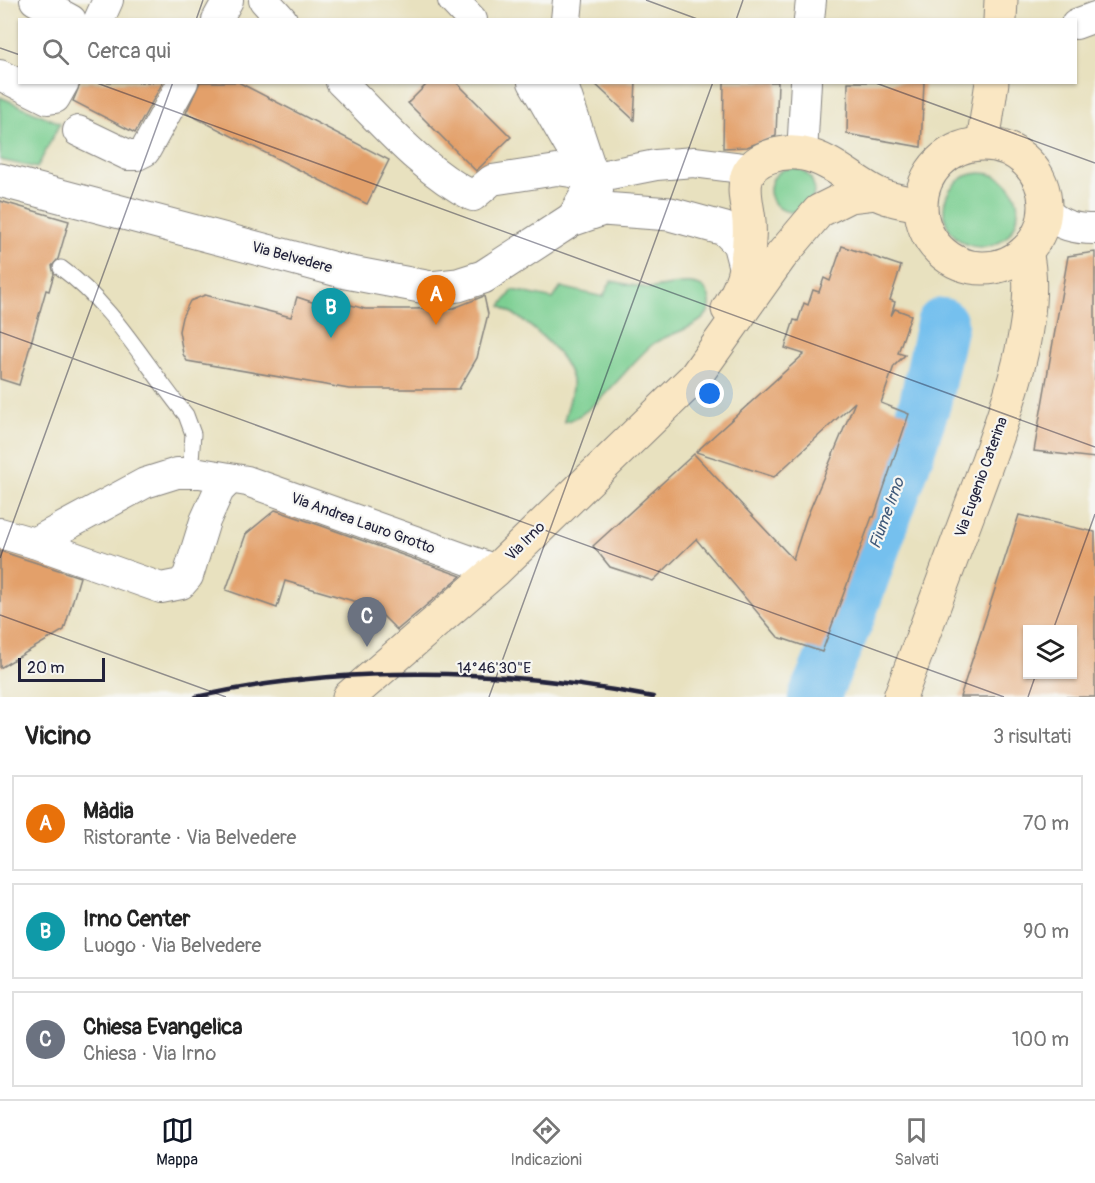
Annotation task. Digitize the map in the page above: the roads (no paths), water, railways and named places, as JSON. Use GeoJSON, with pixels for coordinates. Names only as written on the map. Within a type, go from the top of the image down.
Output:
{"type":"FeatureCollection","features":[{"type":"Feature","properties":{"kind":"main road"},"geometry":{"type":"LineString","coordinates":[[1000,18],[1001,0]]}},
{"type":"Feature","properties":{"kind":"main road"},"geometry":{"type":"LineString","coordinates":[[983,143],[992,84]]}},
{"type":"Feature","properties":{"kind":"main road"},"geometry":{"type":"LineString","coordinates":[[983,143],[1003,147],[1022,156],[1035,172],[1044,190],[1045,211],[1039,232],[1026,251],[1011,262],[994,267],[976,268],[958,263],[942,254],[930,240],[922,223],[920,205],[923,186],[932,168],[946,154],[964,146],[983,143]]}},
{"type":"Feature","properties":{"kind":"main road"},"geometry":{"type":"LineString","coordinates":[[750,169],[756,163],[778,155],[802,154],[836,168],[875,193],[920,205]]}},
{"type":"Feature","properties":{"kind":"main road","name":"Via Irno"},"geometry":{"type":"LineString","coordinates":[[695,377],[714,329],[737,294],[745,266],[749,236],[746,178],[750,169]]}},
{"type":"Feature","properties":{"kind":"main road","name":"Via Irno"},"geometry":{"type":"LineString","coordinates":[[349,697],[496,570],[695,377],[810,220],[819,211],[840,200],[875,193]]}},
{"type":"Feature","properties":{"kind":"main road","name":"Via Eugenio Caterina"},"geometry":{"type":"LineString","coordinates":[[900,697],[1004,412],[1019,359],[1029,306],[1031,273],[1026,251]]}},
{"type":"Feature","properties":{"kind":"street"},"geometry":{"type":"LineString","coordinates":[[35,0],[67,18]]}},
{"type":"Feature","properties":{"kind":"street"},"geometry":{"type":"LineString","coordinates":[[99,18],[108,0]]}},
{"type":"Feature","properties":{"kind":"street"},"geometry":{"type":"LineString","coordinates":[[219,18],[228,0]]}},
{"type":"Feature","properties":{"kind":"street"},"geometry":{"type":"LineString","coordinates":[[264,0],[280,18]]}},
{"type":"Feature","properties":{"kind":"street"},"geometry":{"type":"LineString","coordinates":[[453,0],[470,18]]}},
{"type":"Feature","properties":{"kind":"street"},"geometry":{"type":"LineString","coordinates":[[566,18],[568,0]]}},
{"type":"Feature","properties":{"kind":"street"},"geometry":{"type":"LineString","coordinates":[[809,18],[811,0]]}},
{"type":"Feature","properties":{"kind":"street"},"geometry":{"type":"LineString","coordinates":[[1077,24],[1095,17]]}},
{"type":"Feature","properties":{"kind":"street"},"geometry":{"type":"LineString","coordinates":[[0,75],[48,99],[55,98],[63,84]]}},
{"type":"Feature","properties":{"kind":"street"},"geometry":{"type":"LineString","coordinates":[[78,131],[128,155],[137,155],[146,151],[182,84]]}},
{"type":"Feature","properties":{"kind":"street"},"geometry":{"type":"LineString","coordinates":[[343,84],[434,172],[472,196],[492,180],[557,170],[590,176],[656,165],[694,162],[750,169]]}},
{"type":"Feature","properties":{"kind":"street"},"geometry":{"type":"LineString","coordinates":[[534,84],[590,176]]}},
{"type":"Feature","properties":{"kind":"street"},"geometry":{"type":"LineString","coordinates":[[563,84],[590,176],[603,210]]}},
{"type":"Feature","properties":{"kind":"street"},"geometry":{"type":"LineString","coordinates":[[802,154],[806,84]]}},
{"type":"Feature","properties":{"kind":"street","name":"Via Belvedere"},"geometry":{"type":"LineString","coordinates":[[572,220],[590,176]]}},
{"type":"Feature","properties":{"kind":"street","name":"Via Belvedere"},"geometry":{"type":"LineString","coordinates":[[0,180],[346,272],[430,288],[458,285],[483,277],[572,220],[603,210],[670,214],[725,228],[740,243],[745,266]]}},
{"type":"Feature","properties":{"kind":"street"},"geometry":{"type":"LineString","coordinates":[[1045,211],[1058,223],[1077,230],[1095,229]]}},
{"type":"Feature","properties":{"kind":"street","name":"Via Andrea Lauro Grotto"},"geometry":{"type":"LineString","coordinates":[[34,543],[145,483],[177,473],[200,473],[247,481],[496,570]]}},
{"type":"Feature","properties":{"kind":"street"},"geometry":{"type":"LineString","coordinates":[[0,533],[161,588],[181,584],[188,576],[205,521],[219,490],[230,479]]}},
{"type":"Feature","properties":{"kind":"lane"},"geometry":{"type":"LineString","coordinates":[[61,268],[83,283],[109,312],[186,415],[194,434],[190,474]]}},
{"type":"Feature","properties":{"kind":"waterway","name":"Fiume Irno"},"geometry":{"type":"LineString","coordinates":[[814,697],[848,619],[904,465],[925,403],[942,324]]}},
{"type":"Feature","properties":{"kind":"railway"},"geometry":{"type":"LineString","coordinates":[[196,697],[251,686],[308,679],[424,674],[540,680],[653,697]]}},
{"type":"Feature","properties":{"kind":"place","name":"Màdia"},"geometry":{"type":"Point","coordinates":[436,325]}},
{"type":"Feature","properties":{"kind":"place","name":"Irno Center"},"geometry":{"type":"Point","coordinates":[331,338]}},
{"type":"Feature","properties":{"kind":"place","name":"Chiesa Evangelica"},"geometry":{"type":"Point","coordinates":[367,647]}}]}
